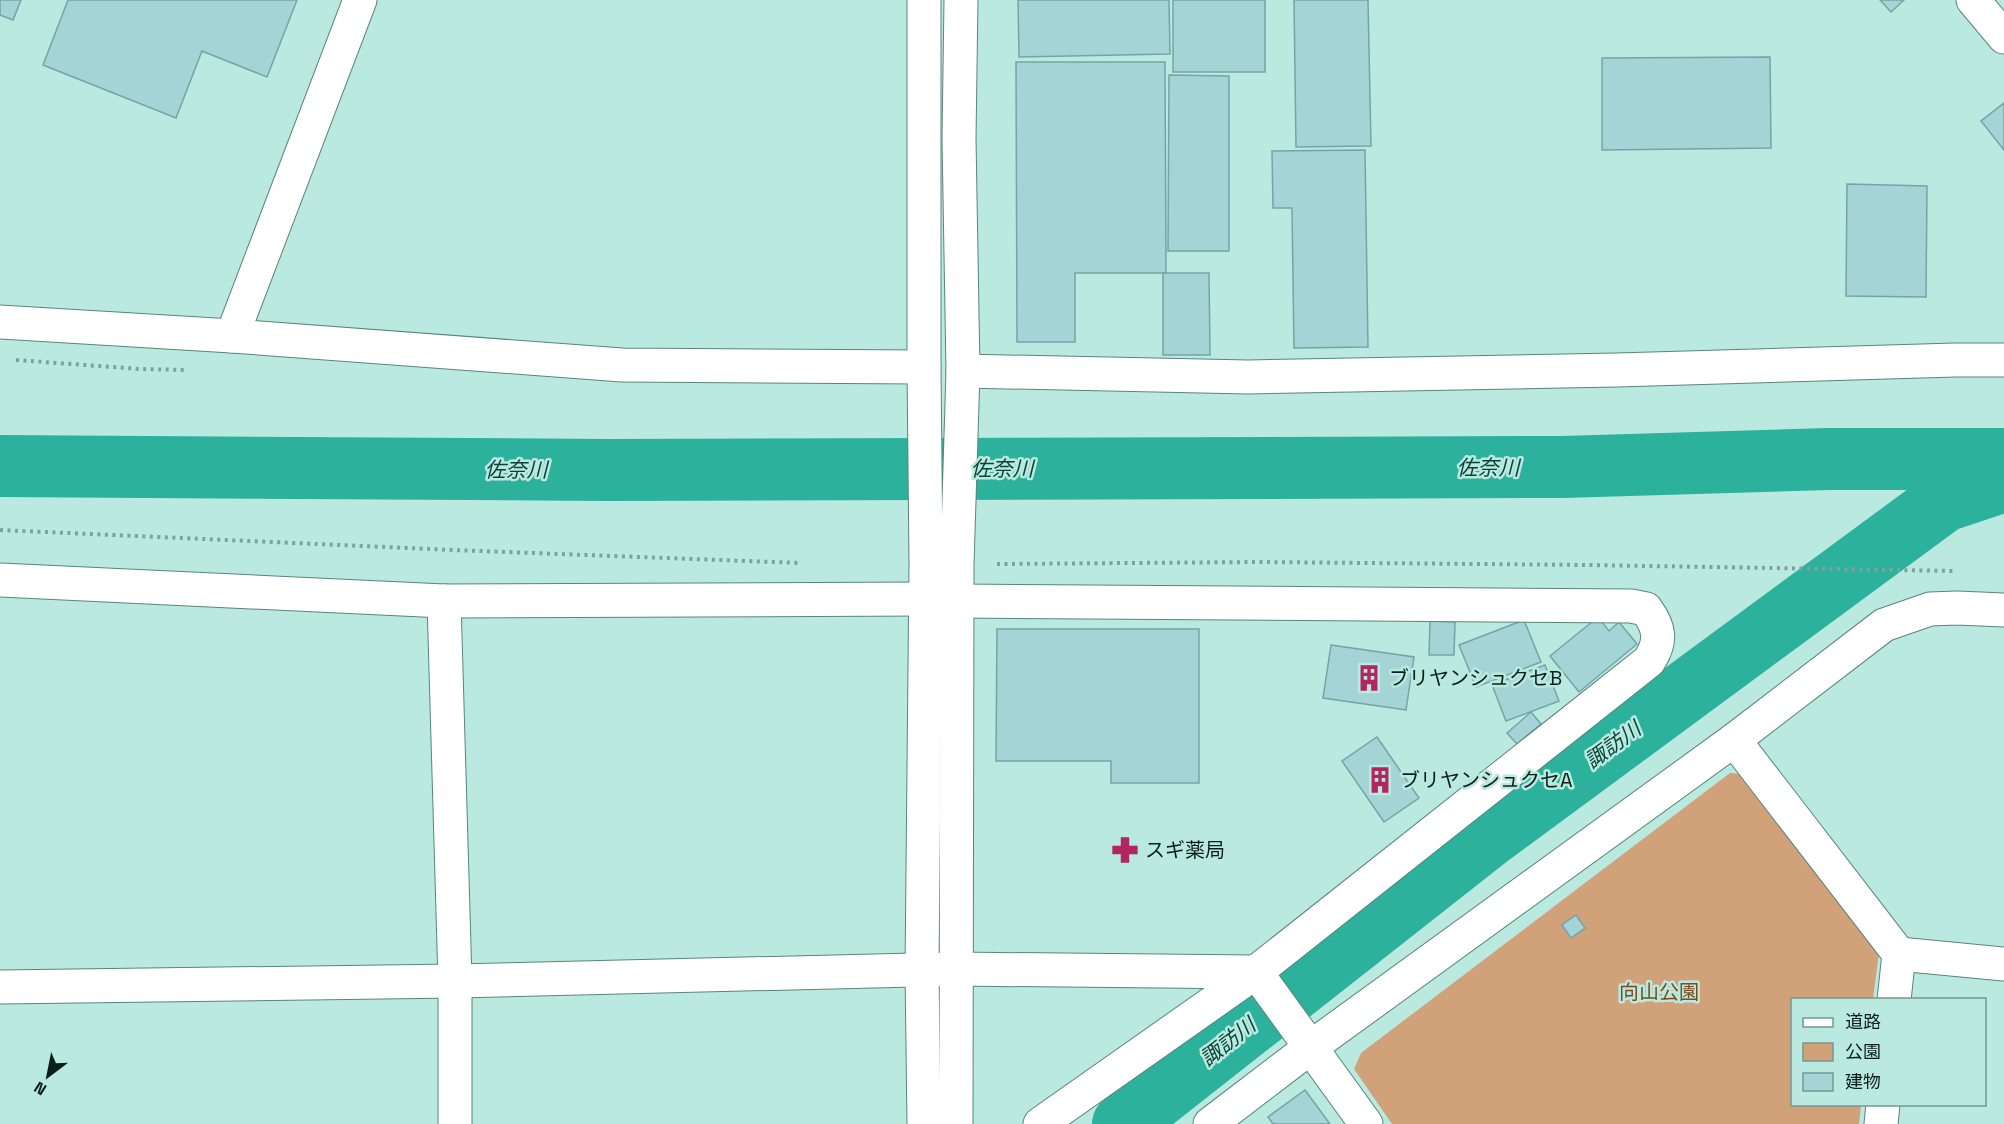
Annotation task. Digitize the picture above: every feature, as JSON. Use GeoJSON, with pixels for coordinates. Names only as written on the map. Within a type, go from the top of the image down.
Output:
{"type":"FeatureCollection","features":[{"type":"Feature","properties":{"kind":"street"},"geometry":{"type":"LineString","coordinates":[[232,336],[360,0]]}},
{"type":"Feature","properties":{"kind":"street"},"geometry":{"type":"LineString","coordinates":[[924,0],[924,380],[942,565],[957,601],[956,1124]]}},
{"type":"Feature","properties":{"kind":"street"},"geometry":{"type":"LineString","coordinates":[[924,1124],[922,970],[925,599],[942,565],[962,381],[959,138],[961,0]]}},
{"type":"Feature","properties":{"kind":"street"},"geometry":{"type":"LineString","coordinates":[[1973,0],[2004,37]]}},
{"type":"Feature","properties":{"kind":"street"},"geometry":{"type":"LineString","coordinates":[[0,322],[622,364],[924,380]]}},
{"type":"Feature","properties":{"kind":"street"},"geometry":{"type":"LineString","coordinates":[[962,381],[1617,370],[2004,360]]}},
{"type":"Feature","properties":{"kind":"street"},"geometry":{"type":"LineString","coordinates":[[0,580],[444,601],[925,599]]}},
{"type":"Feature","properties":{"kind":"street"},"geometry":{"type":"LineString","coordinates":[[444,601],[454,981],[455,1124]]}},
{"type":"Feature","properties":{"kind":"street"},"geometry":{"type":"LineString","coordinates":[[957,601],[1619,606],[1646,609],[1655,621],[1658,635],[1657,649],[1649,661],[1256,972],[1040,1124]]}},
{"type":"Feature","properties":{"kind":"street"},"geometry":{"type":"LineString","coordinates":[[1210,1124],[1305,1039],[1734,740],[1884,625],[1930,609],[2004,610]]}},
{"type":"Feature","properties":{"kind":"street"},"geometry":{"type":"LineString","coordinates":[[1734,740],[1899,954],[1894,998]]}},
{"type":"Feature","properties":{"kind":"street"},"geometry":{"type":"LineString","coordinates":[[1899,954],[2004,964]]}},
{"type":"Feature","properties":{"kind":"street"},"geometry":{"type":"LineString","coordinates":[[0,987],[454,981],[955,969],[1256,972]]}},
{"type":"Feature","properties":{"kind":"street"},"geometry":{"type":"LineString","coordinates":[[1256,972],[1366,1124]]}},
{"type":"Feature","properties":{"kind":"street"},"geometry":{"type":"LineString","coordinates":[[1881,1124],[1883,1106]]}},
{"type":"Feature","properties":{"kind":"path"},"geometry":{"type":"LineString","coordinates":[[0,530],[808,563]]}},
{"type":"Feature","properties":{"kind":"path"},"geometry":{"type":"LineString","coordinates":[[996,564],[1270,562],[1912,570]]}},
{"type":"Feature","properties":{"kind":"green space","name":"向山公園"},"geometry":{"type":"Polygon","coordinates":[[[1730,773],[1744,774],[1879,953],[1873,998],[1791,998],[1791,1106],[1861,1106],[1859,1124],[1392,1124],[1354,1069],[1361,1053],[1730,773]]]}},
{"type":"Feature","properties":{"kind":"building"},"geometry":{"type":"Polygon","coordinates":[[[0,0],[21,0],[13,20],[0,15],[0,0]]]}},
{"type":"Feature","properties":{"kind":"building"},"geometry":{"type":"Polygon","coordinates":[[[68,0],[297,0],[267,77],[202,51],[176,118],[43,65],[68,0]]]}},
{"type":"Feature","properties":{"kind":"building"},"geometry":{"type":"Polygon","coordinates":[[[1018,0],[1169,0],[1170,54],[1019,57],[1018,0]]]}},
{"type":"Feature","properties":{"kind":"building"},"geometry":{"type":"Polygon","coordinates":[[[1173,0],[1265,0],[1265,72],[1173,72],[1173,0]]]}},
{"type":"Feature","properties":{"kind":"building"},"geometry":{"type":"Polygon","coordinates":[[[1294,0],[1368,0],[1371,146],[1296,147],[1294,0]]]}},
{"type":"Feature","properties":{"kind":"building"},"geometry":{"type":"Polygon","coordinates":[[[1880,0],[1904,0],[1891,12],[1880,0]]]}},
{"type":"Feature","properties":{"kind":"building"},"geometry":{"type":"Polygon","coordinates":[[[1770,57],[1771,148],[1602,150],[1602,58],[1770,57]]]}},
{"type":"Feature","properties":{"kind":"building"},"geometry":{"type":"Polygon","coordinates":[[[1016,62],[1165,62],[1166,273],[1075,273],[1075,342],[1017,342],[1016,62]]]}},
{"type":"Feature","properties":{"kind":"building"},"geometry":{"type":"Polygon","coordinates":[[[1169,75],[1229,76],[1229,251],[1168,251],[1169,75]]]}},
{"type":"Feature","properties":{"kind":"building"},"geometry":{"type":"Polygon","coordinates":[[[2004,103],[2004,150],[1981,121],[2004,103]]]}},
{"type":"Feature","properties":{"kind":"building"},"geometry":{"type":"Polygon","coordinates":[[[1365,150],[1368,347],[1294,348],[1292,208],[1273,208],[1272,151],[1365,150]]]}},
{"type":"Feature","properties":{"kind":"building"},"geometry":{"type":"Polygon","coordinates":[[[1847,184],[1927,186],[1926,297],[1846,296],[1847,184]]]}},
{"type":"Feature","properties":{"kind":"building"},"geometry":{"type":"Polygon","coordinates":[[[1163,273],[1209,273],[1210,355],[1163,355],[1163,273]]]}},
{"type":"Feature","properties":{"kind":"building"},"geometry":{"type":"Polygon","coordinates":[[[1598,617],[1609,631],[1619,622],[1637,644],[1579,692],[1550,656],[1598,617]]]}},
{"type":"Feature","properties":{"kind":"building"},"geometry":{"type":"Polygon","coordinates":[[[1524,620],[1541,662],[1476,687],[1459,645],[1524,620]]]}},
{"type":"Feature","properties":{"kind":"building"},"geometry":{"type":"Polygon","coordinates":[[[1430,621],[1455,622],[1454,655],[1429,655],[1430,621]]]}},
{"type":"Feature","properties":{"kind":"building"},"geometry":{"type":"Polygon","coordinates":[[[997,629],[1199,629],[1199,783],[1111,783],[1111,761],[996,761],[997,629]]]}},
{"type":"Feature","properties":{"kind":"building","name":"ブリヤンシュクセB"},"geometry":{"type":"Polygon","coordinates":[[[1331,645],[1414,657],[1406,710],[1323,698],[1331,645]]]}},
{"type":"Feature","properties":{"kind":"building"},"geometry":{"type":"Polygon","coordinates":[[[1545,665],[1559,701],[1506,721],[1492,685],[1545,665]]]}},
{"type":"Feature","properties":{"kind":"building"},"geometry":{"type":"Polygon","coordinates":[[[1531,712],[1541,724],[1517,744],[1507,733],[1531,712]]]}},
{"type":"Feature","properties":{"kind":"building","name":"ブリヤンシュクセA"},"geometry":{"type":"Polygon","coordinates":[[[1377,737],[1419,798],[1384,822],[1342,761],[1377,737]]]}},
{"type":"Feature","properties":{"kind":"building"},"geometry":{"type":"Polygon","coordinates":[[[1576,915],[1585,928],[1571,938],[1562,925],[1576,915]]]}},
{"type":"Feature","properties":{"kind":"building"},"geometry":{"type":"Polygon","coordinates":[[[1305,1090],[1330,1124],[1273,1124],[1268,1117],[1305,1090]]]}},
{"type":"Feature","properties":{"kind":"waterway","name":"佐奈川"},"geometry":{"type":"LineString","coordinates":[[0,466],[608,470],[1562,467],[1828,459],[2004,459]]}},
{"type":"Feature","properties":{"kind":"waterway","name":"諏訪川"},"geometry":{"type":"LineString","coordinates":[[1123,1124],[1492,834],[1944,501],[2004,481]]}},
{"type":"Feature","properties":{"kind":"place","name":"ブリヤンシュクセB"},"geometry":{"type":"Point","coordinates":[1369,678]}},
{"type":"Feature","properties":{"kind":"place","name":"ブリヤンシュクセA"},"geometry":{"type":"Point","coordinates":[1380,780]}},
{"type":"Feature","properties":{"kind":"place","name":"スギ薬局"},"geometry":{"type":"Point","coordinates":[1125,850]}}]}
